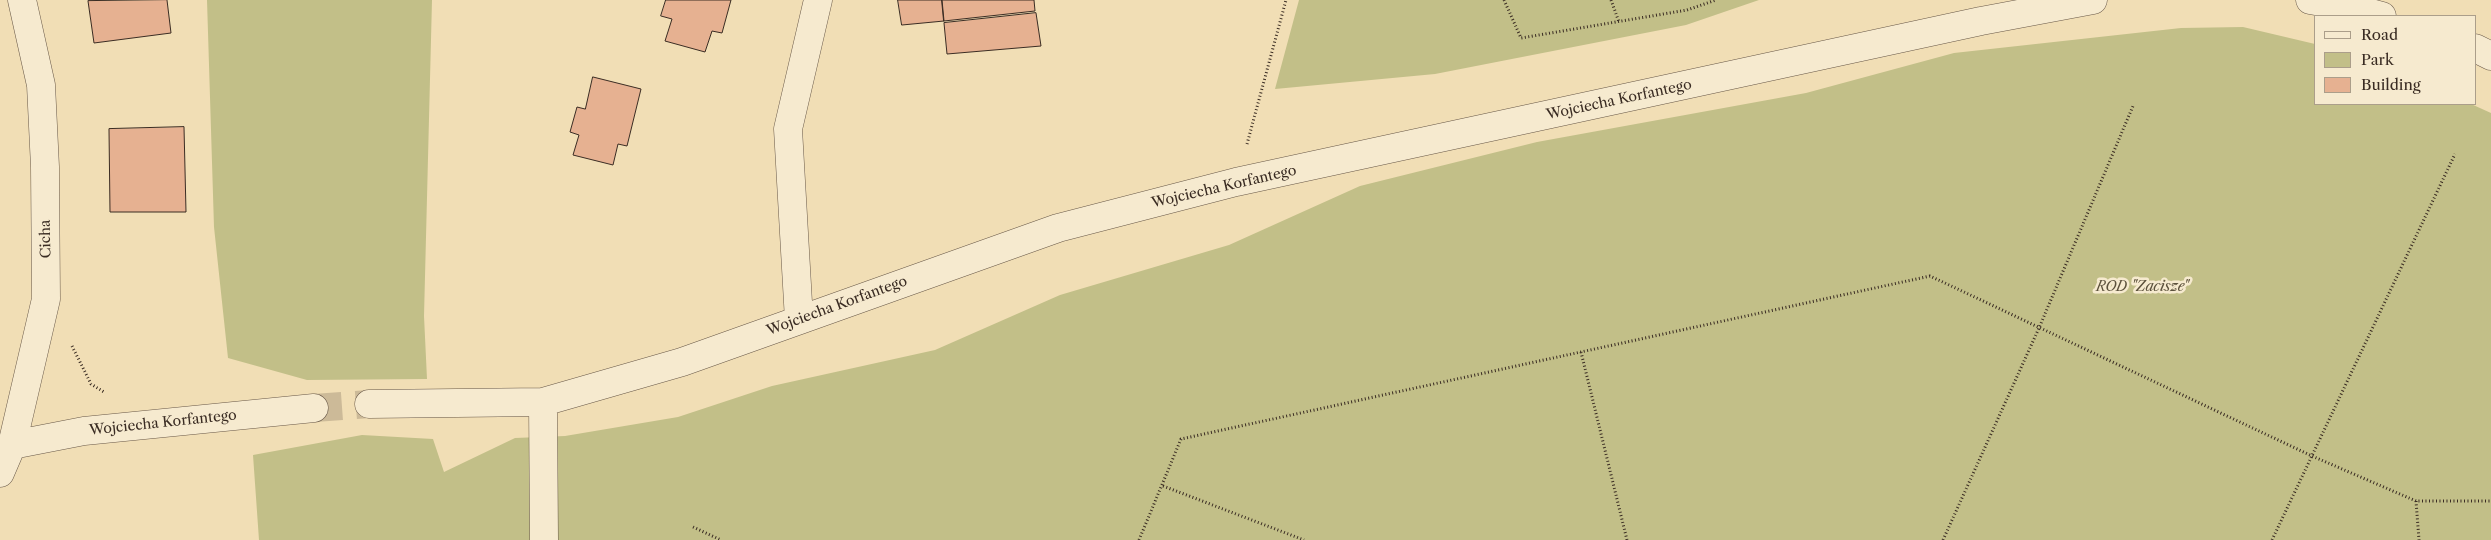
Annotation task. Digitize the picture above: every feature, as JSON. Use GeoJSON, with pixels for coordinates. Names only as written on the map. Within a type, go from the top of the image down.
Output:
{"type":"FeatureCollection","features":[{"type":"Feature","properties":{"kind":"street","name":"Cicha"},"geometry":{"type":"LineString","coordinates":[[0,473],[12,445],[46,299],[45,166],[41,85],[22,0]]}},
{"type":"Feature","properties":{"kind":"street"},"geometry":{"type":"LineString","coordinates":[[799,320],[788,129],[818,0]]}},
{"type":"Feature","properties":{"kind":"street","name":"Wojciecha Korfantego"},"geometry":{"type":"LineString","coordinates":[[369,404],[543,402],[682,362],[1058,228],[1236,182],[1981,21],[2093,0]]}},
{"type":"Feature","properties":{"kind":"street"},"geometry":{"type":"LineString","coordinates":[[2310,0],[2378,15]]}},
{"type":"Feature","properties":{"kind":"street"},"geometry":{"type":"LineString","coordinates":[[2476,48],[2491,56]]}},
{"type":"Feature","properties":{"kind":"street"},"geometry":{"type":"LineString","coordinates":[[543,402],[544,540]]}},
{"type":"Feature","properties":{"kind":"street","name":"Wojciecha Korfantego"},"geometry":{"type":"LineString","coordinates":[[12,445],[84,431],[314,408]]}},
{"type":"Feature","properties":{"kind":"path"},"geometry":{"type":"LineString","coordinates":[[1236,182],[1286,0]]}},
{"type":"Feature","properties":{"kind":"path"},"geometry":{"type":"LineString","coordinates":[[1504,0],[1521,38],[1687,10],[1716,0]]}},
{"type":"Feature","properties":{"kind":"path"},"geometry":{"type":"LineString","coordinates":[[1610,0],[1619,22]]}},
{"type":"Feature","properties":{"kind":"path"},"geometry":{"type":"LineString","coordinates":[[1943,540],[2039,328],[2133,106]]}},
{"type":"Feature","properties":{"kind":"path"},"geometry":{"type":"LineString","coordinates":[[2272,540],[2455,154]]}},
{"type":"Feature","properties":{"kind":"path"},"geometry":{"type":"LineString","coordinates":[[1139,540],[1181,439],[1930,276],[2312,456],[2416,502],[2491,501]]}},
{"type":"Feature","properties":{"kind":"path"},"geometry":{"type":"LineString","coordinates":[[68,338],[90,384],[112,397]]}},
{"type":"Feature","properties":{"kind":"path"},"geometry":{"type":"LineString","coordinates":[[1580,352],[1627,540]]}},
{"type":"Feature","properties":{"kind":"path"},"geometry":{"type":"LineString","coordinates":[[1163,486],[1304,540]]}},
{"type":"Feature","properties":{"kind":"path"},"geometry":{"type":"LineString","coordinates":[[2416,502],[2419,540]]}},
{"type":"Feature","properties":{"kind":"path"},"geometry":{"type":"LineString","coordinates":[[693,527],[722,540]]}},
{"type":"Feature","properties":{"kind":"green space"},"geometry":{"type":"Polygon","coordinates":[[[207,0],[432,0],[424,316],[427,379],[307,380],[228,358],[214,227],[207,0]]]}},
{"type":"Feature","properties":{"kind":"green space"},"geometry":{"type":"Polygon","coordinates":[[[1299,0],[1759,0],[1686,25],[1435,74],[1275,89],[1299,0]]]}},
{"type":"Feature","properties":{"kind":"green space","name":"ROD \"Zacisze\""},"geometry":{"type":"Polygon","coordinates":[[[2243,27],[2314,44],[2314,105],[2473,105],[2491,113],[2491,540],[259,540],[253,455],[362,435],[433,439],[444,472],[515,438],[565,436],[678,417],[772,386],[935,350],[1060,295],[1229,245],[1360,186],[1537,142],[1806,93],[1954,53],[2181,28],[2243,27]]]}},
{"type":"Feature","properties":{"kind":"building"},"geometry":{"type":"Polygon","coordinates":[[[167,0],[171,33],[94,43],[88,1],[167,0]]]}},
{"type":"Feature","properties":{"kind":"building"},"geometry":{"type":"Polygon","coordinates":[[[666,0],[731,0],[722,33],[712,31],[705,52],[665,41],[672,19],[661,16],[666,0]]]}},
{"type":"Feature","properties":{"kind":"building"},"geometry":{"type":"Polygon","coordinates":[[[898,0],[942,0],[944,21],[902,25],[898,0]]]}},
{"type":"Feature","properties":{"kind":"building"},"geometry":{"type":"Polygon","coordinates":[[[942,0],[1034,0],[1035,11],[944,21],[942,0]]]}},
{"type":"Feature","properties":{"kind":"building"},"geometry":{"type":"Polygon","coordinates":[[[1036,13],[1041,46],[947,54],[944,23],[1036,13]]]}},
{"type":"Feature","properties":{"kind":"building"},"geometry":{"type":"Polygon","coordinates":[[[593,77],[641,89],[627,146],[618,144],[613,165],[573,155],[579,135],[570,132],[577,107],[585,109],[593,77]]]}},
{"type":"Feature","properties":{"kind":"building"},"geometry":{"type":"Polygon","coordinates":[[[184,127],[186,212],[110,212],[109,129],[184,127]]]}},
{"type":"Feature","properties":{"kind":"tunnel"},"geometry":{"type":"LineString","coordinates":[[314,408],[369,404]]}}]}
